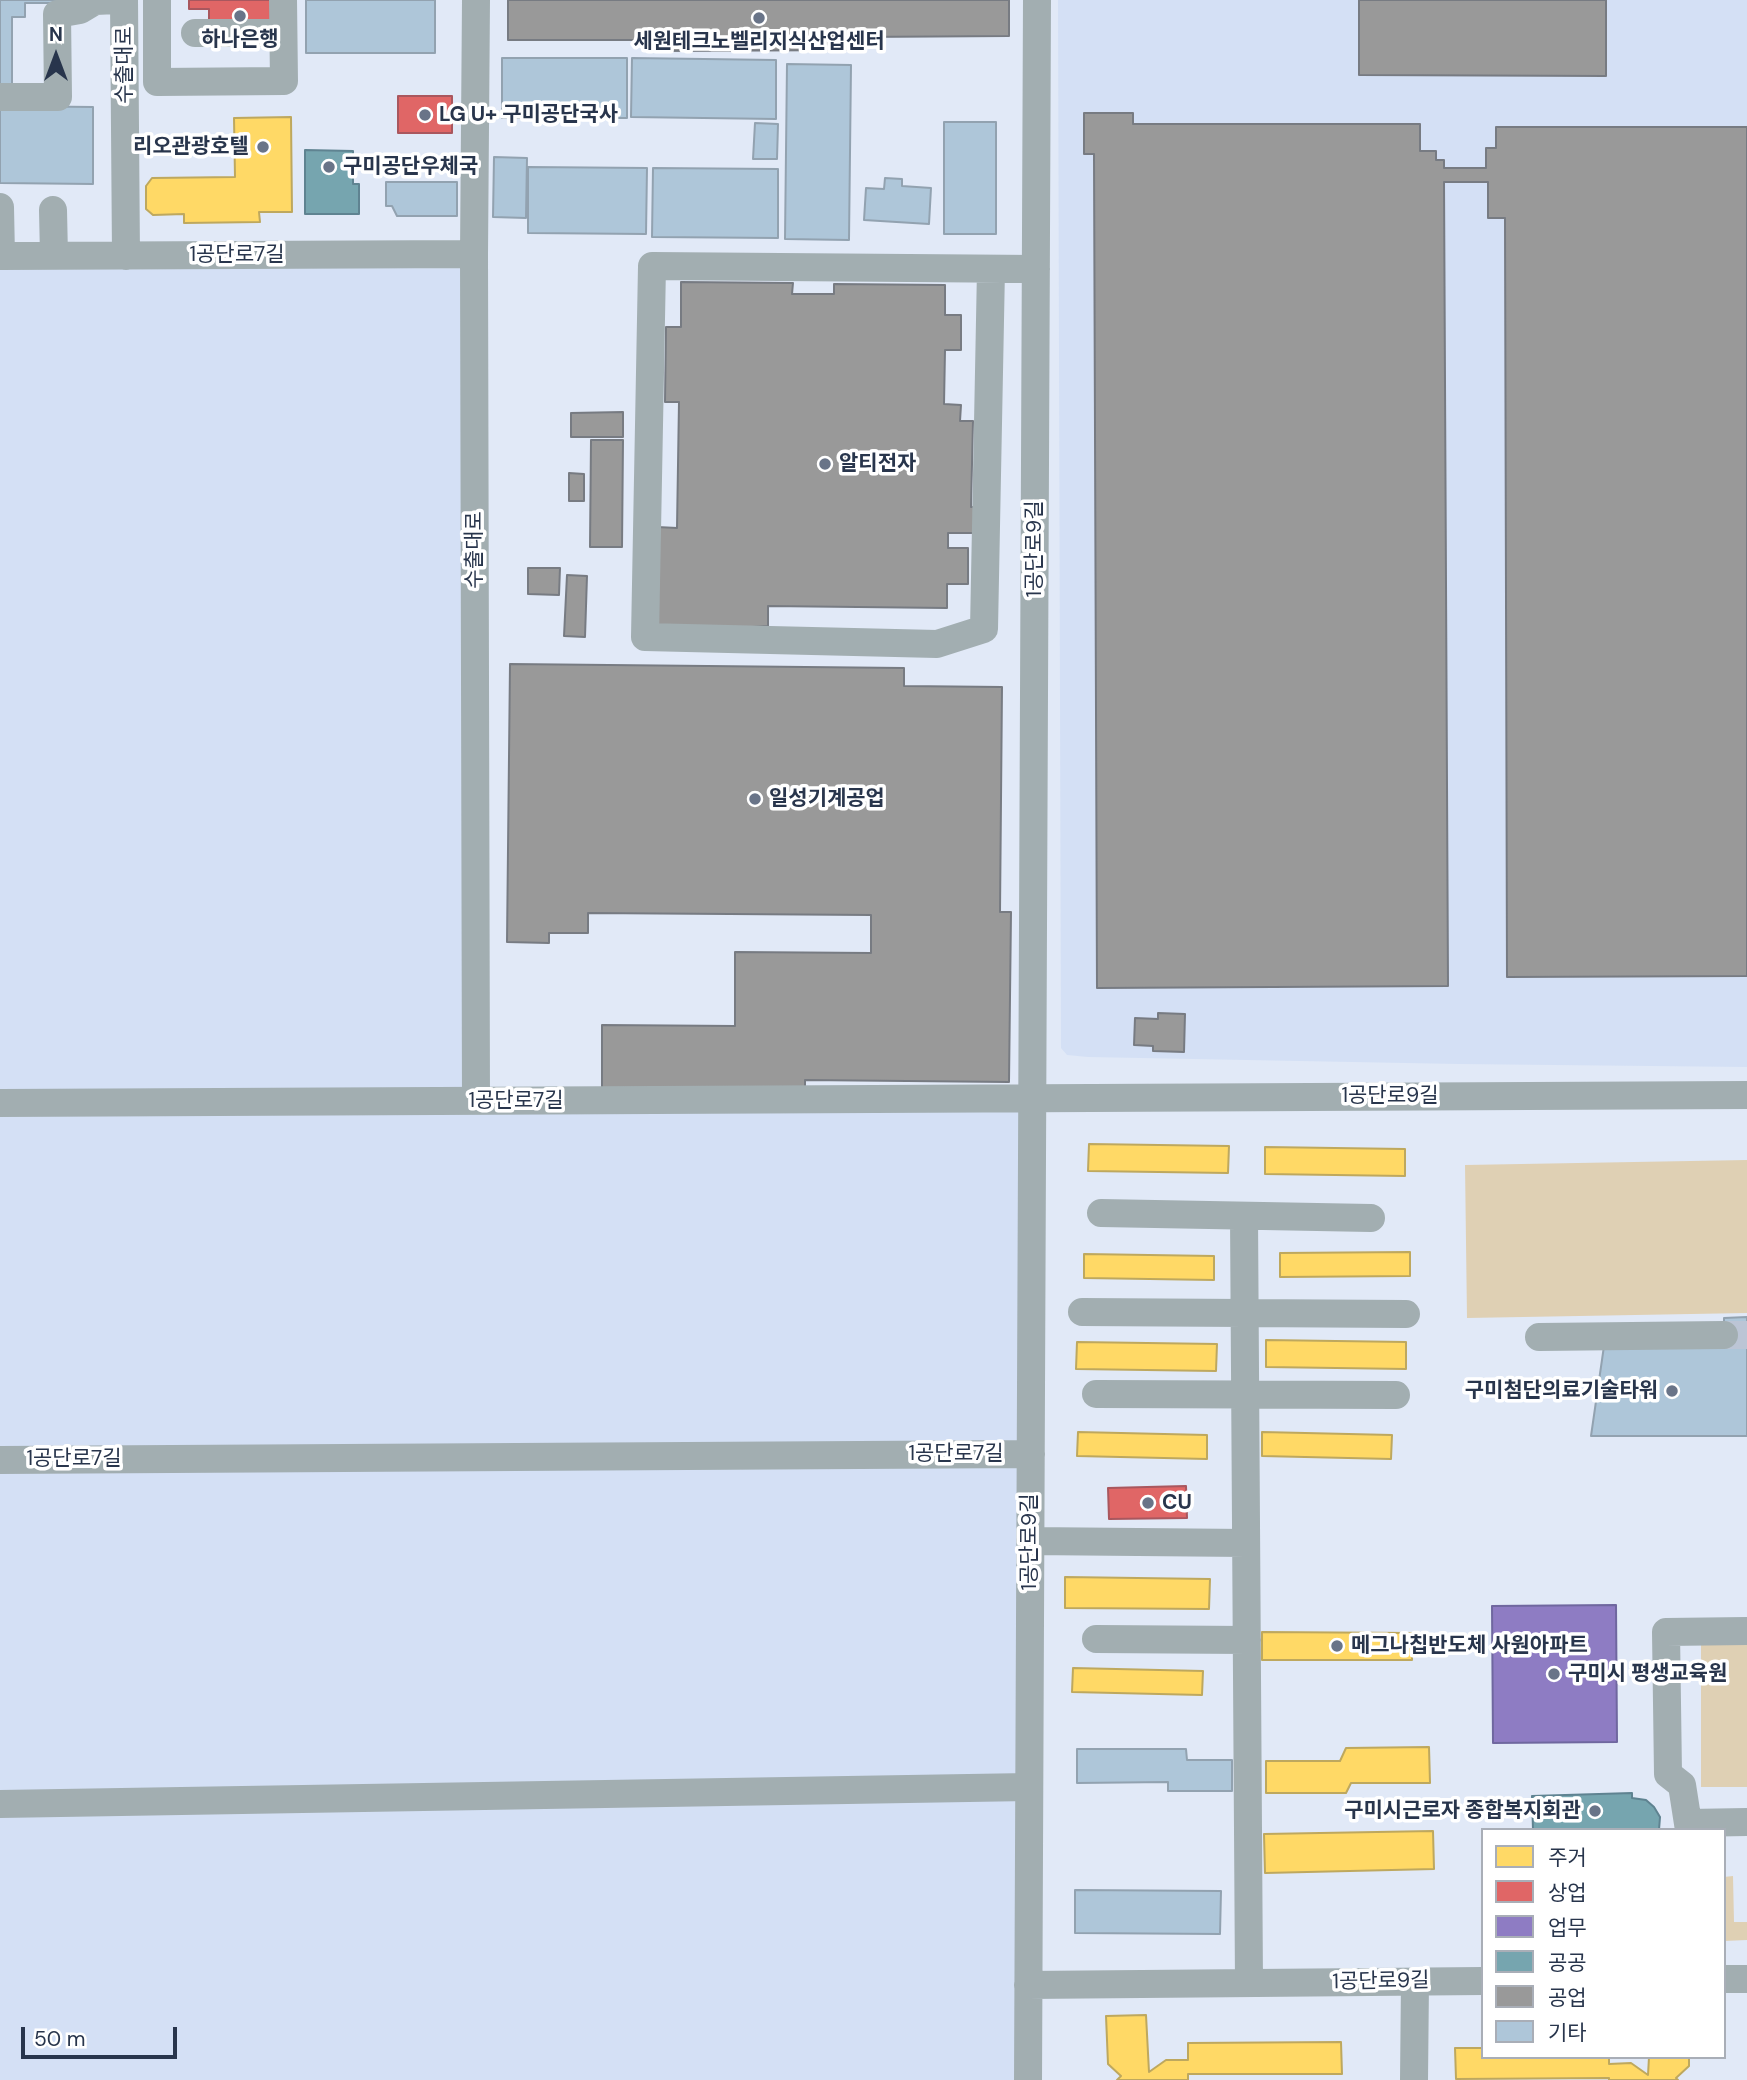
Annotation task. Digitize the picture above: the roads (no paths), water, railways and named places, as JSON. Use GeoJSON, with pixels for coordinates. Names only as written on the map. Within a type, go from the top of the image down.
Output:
{"type":"FeatureCollection","features":[{"type":"Feature","properties":{"kind":"street"},"geometry":{"type":"LineString","coordinates":[[0,97],[58,97],[57,14],[80,10],[95,1],[117,0]]}},
{"type":"Feature","properties":{"kind":"street","name":"수출대로"},"geometry":{"type":"LineString","coordinates":[[124,0],[126,256]]}},
{"type":"Feature","properties":{"kind":"street"},"geometry":{"type":"LineString","coordinates":[[157,0],[157,82],[284,81],[283,0]]}},
{"type":"Feature","properties":{"kind":"street","name":"수출대로"},"geometry":{"type":"LineString","coordinates":[[476,0],[476,1101]]}},
{"type":"Feature","properties":{"kind":"street","name":"1공단로9길"},"geometry":{"type":"LineString","coordinates":[[1028,2080],[1037,0]]}},
{"type":"Feature","properties":{"kind":"street"},"geometry":{"type":"LineString","coordinates":[[195,33],[283,33]]}},
{"type":"Feature","properties":{"kind":"street"},"geometry":{"type":"LineString","coordinates":[[0,207],[0,257]]}},
{"type":"Feature","properties":{"kind":"street"},"geometry":{"type":"LineString","coordinates":[[54,210],[54,256]]}},
{"type":"Feature","properties":{"kind":"street","name":"1공단로7길"},"geometry":{"type":"LineString","coordinates":[[0,257],[474,254]]}},
{"type":"Feature","properties":{"kind":"street"},"geometry":{"type":"LineString","coordinates":[[991,269],[984,629],[937,644],[645,637],[652,266],[1036,269]]}},
{"type":"Feature","properties":{"kind":"street","name":"1공단로9길"},"geometry":{"type":"LineString","coordinates":[[1032,1098],[1747,1095]]}},
{"type":"Feature","properties":{"kind":"street","name":"1공단로7길"},"geometry":{"type":"LineString","coordinates":[[0,1103],[1032,1098]]}},
{"type":"Feature","properties":{"kind":"street"},"geometry":{"type":"LineString","coordinates":[[1101,1213],[1371,1218]]}},
{"type":"Feature","properties":{"kind":"street"},"geometry":{"type":"LineString","coordinates":[[1244,1216],[1250,1983]]}},
{"type":"Feature","properties":{"kind":"street"},"geometry":{"type":"LineString","coordinates":[[1082,1312],[1406,1314]]}},
{"type":"Feature","properties":{"kind":"street"},"geometry":{"type":"LineString","coordinates":[[1539,1337],[1724,1335]]}},
{"type":"Feature","properties":{"kind":"street"},"geometry":{"type":"LineString","coordinates":[[1096,1394],[1396,1395]]}},
{"type":"Feature","properties":{"kind":"street","name":"1공단로7길"},"geometry":{"type":"LineString","coordinates":[[0,1460],[1031,1454]]}},
{"type":"Feature","properties":{"kind":"street"},"geometry":{"type":"LineString","coordinates":[[1030,1541],[1246,1543]]}},
{"type":"Feature","properties":{"kind":"street"},"geometry":{"type":"LineString","coordinates":[[1747,1631],[1666,1632],[1668,1774],[1682,1785],[1689,1826],[1747,1822]]}},
{"type":"Feature","properties":{"kind":"street"},"geometry":{"type":"LineString","coordinates":[[1096,1639],[1247,1640]]}},
{"type":"Feature","properties":{"kind":"street"},"geometry":{"type":"LineString","coordinates":[[0,1804],[1029,1787]]}},
{"type":"Feature","properties":{"kind":"street"},"geometry":{"type":"LineString","coordinates":[[1726,1979],[1747,1979]]}},
{"type":"Feature","properties":{"kind":"street","name":"1공단로9길"},"geometry":{"type":"LineString","coordinates":[[1028,1985],[1481,1981]]}},
{"type":"Feature","properties":{"kind":"street"},"geometry":{"type":"LineString","coordinates":[[1414,2080],[1415,1982]]}},
{"type":"Feature","properties":{"kind":"tunnel"},"geometry":{"type":"LineString","coordinates":[[1724,1335],[1747,1335]]}},
{"type":"Feature","properties":{"kind":"place","name":"하나은행"},"geometry":{"type":"Point","coordinates":[240,16]}},
{"type":"Feature","properties":{"kind":"place","name":"세원테크노벨리지식산업센터"},"geometry":{"type":"Point","coordinates":[759,18]}},
{"type":"Feature","properties":{"kind":"place","name":"LG U+ 구미공단국사"},"geometry":{"type":"Point","coordinates":[425,115]}},
{"type":"Feature","properties":{"kind":"place","name":"리오관광호텔"},"geometry":{"type":"Point","coordinates":[263,147]}},
{"type":"Feature","properties":{"kind":"place","name":"구미공단우체국"},"geometry":{"type":"Point","coordinates":[329,167]}},
{"type":"Feature","properties":{"kind":"place","name":"알티전자"},"geometry":{"type":"Point","coordinates":[825,464]}},
{"type":"Feature","properties":{"kind":"place","name":"일성기계공업"},"geometry":{"type":"Point","coordinates":[755,799]}},
{"type":"Feature","properties":{"kind":"place","name":"구미첨단의료기술타워"},"geometry":{"type":"Point","coordinates":[1672,1391]}},
{"type":"Feature","properties":{"kind":"place","name":"CU"},"geometry":{"type":"Point","coordinates":[1148,1503]}},
{"type":"Feature","properties":{"kind":"place","name":"메그나칩반도체 사원아파트"},"geometry":{"type":"Point","coordinates":[1337,1646]}},
{"type":"Feature","properties":{"kind":"place","name":"구미시 평생교육원"},"geometry":{"type":"Point","coordinates":[1554,1674]}},
{"type":"Feature","properties":{"kind":"place","name":"구미시근로자 종합복지회관"},"geometry":{"type":"Point","coordinates":[1595,1811]}}]}
